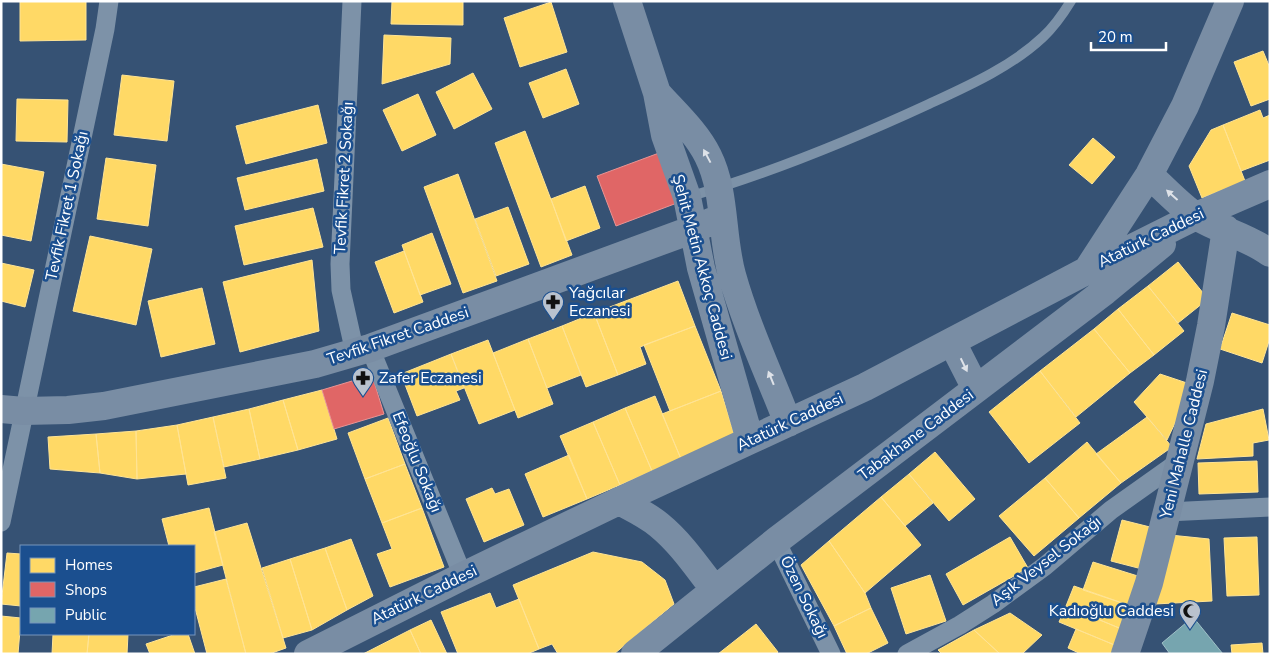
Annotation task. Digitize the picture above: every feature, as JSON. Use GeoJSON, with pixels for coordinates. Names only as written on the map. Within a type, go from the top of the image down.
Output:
{"type":"FeatureCollection","features":[{"type":"Feature","properties":{"kind":"street","name":"Tevfik Fikret 1 Sokağı"},"geometry":{"type":"LineString","coordinates":[[1,522],[13,410],[105,29],[109,1]]}},
{"type":"Feature","properties":{"kind":"street","name":"Tevfik Fikret 2 Sokağı"},"geometry":{"type":"LineString","coordinates":[[352,1],[340,264],[341,290],[363,350]]}},
{"type":"Feature","properties":{"kind":"street","name":"Şehit Metin Akkoç Caddesi"},"geometry":{"type":"LineString","coordinates":[[627,1],[657,93],[665,135],[687,197],[701,268],[750,440]]}},
{"type":"Feature","properties":{"kind":"street"},"geometry":{"type":"LineString","coordinates":[[1088,270],[1149,175],[1185,106],[1230,1]]}},
{"type":"Feature","properties":{"kind":"street","name":"Şehit Metin Akkoç Caddesi"},"geometry":{"type":"LineString","coordinates":[[657,93],[696,138],[708,155],[718,188],[732,274],[788,423]]}},
{"type":"Feature","properties":{"kind":"street"},"geometry":{"type":"LineString","coordinates":[[1149,175],[1196,216],[1258,244],[1270,253]]}},
{"type":"Feature","properties":{"kind":"street","name":"Atatürk Caddesi"},"geometry":{"type":"LineString","coordinates":[[308,654],[463,576],[619,501],[865,387],[1088,270],[1196,216],[1270,184]]}},
{"type":"Feature","properties":{"kind":"street","name":"Tabakhane Caddesi"},"geometry":{"type":"LineString","coordinates":[[635,654],[776,541],[1106,292],[1196,216]]}},
{"type":"Feature","properties":{"kind":"street","name":"Tevfik Fikret Caddesi"},"geometry":{"type":"LineString","coordinates":[[13,410],[68,410],[104,406],[315,364],[363,350],[694,229],[722,217]]}},
{"type":"Feature","properties":{"kind":"street","name":"Yeni Mahalle Caddesi"},"geometry":{"type":"LineString","coordinates":[[1125,654],[1149,583],[1200,381],[1211,326],[1226,229]]}},
{"type":"Feature","properties":{"kind":"street"},"geometry":{"type":"LineString","coordinates":[[952,342],[976,389]]}},
{"type":"Feature","properties":{"kind":"street","name":"Efeoğlu Sokağı"},"geometry":{"type":"LineString","coordinates":[[363,350],[463,576]]}},
{"type":"Feature","properties":{"kind":"street","name":"Aşık Veysel Sokağı"},"geometry":{"type":"LineString","coordinates":[[908,654],[993,604],[1045,566],[1111,510],[1180,461]]}},
{"type":"Feature","properties":{"kind":"street"},"geometry":{"type":"LineString","coordinates":[[619,501],[657,523],[687,553],[714,589]]}},
{"type":"Feature","properties":{"kind":"street"},"geometry":{"type":"LineString","coordinates":[[1167,512],[1270,507]]}},
{"type":"Feature","properties":{"kind":"street","name":"Özen Sokağı"},"geometry":{"type":"LineString","coordinates":[[776,541],[831,654]]}},
{"type":"Feature","properties":{"kind":"lane"},"geometry":{"type":"LineString","coordinates":[[687,197],[757,176],[883,125],[973,84],[1014,59],[1043,38],[1059,20],[1071,1]]}},
{"type":"Feature","properties":{"kind":"building: Homes"},"geometry":{"type":"Polygon","coordinates":[[[20,1],[86,1],[86,40],[20,41],[20,1]]]}},
{"type":"Feature","properties":{"kind":"building: Homes"},"geometry":{"type":"Polygon","coordinates":[[[392,1],[463,1],[463,25],[391,24],[392,1]]]}},
{"type":"Feature","properties":{"kind":"building: Homes"},"geometry":{"type":"Polygon","coordinates":[[[551,2],[567,52],[520,67],[504,18],[551,2]]]}},
{"type":"Feature","properties":{"kind":"building: Homes"},"geometry":{"type":"Polygon","coordinates":[[[384,35],[451,38],[450,64],[382,84],[384,35]]]}},
{"type":"Feature","properties":{"kind":"building: Homes"},"geometry":{"type":"Polygon","coordinates":[[[1263,51],[1270,68],[1270,99],[1251,106],[1234,62],[1263,51]]]}},
{"type":"Feature","properties":{"kind":"building: Homes"},"geometry":{"type":"Polygon","coordinates":[[[566,69],[579,104],[543,118],[529,83],[566,69]]]}},
{"type":"Feature","properties":{"kind":"building: Homes"},"geometry":{"type":"Polygon","coordinates":[[[473,73],[492,109],[454,129],[436,92],[473,73]]]}},
{"type":"Feature","properties":{"kind":"building: Homes"},"geometry":{"type":"Polygon","coordinates":[[[122,75],[174,81],[167,141],[114,135],[122,75]]]}},
{"type":"Feature","properties":{"kind":"building: Homes"},"geometry":{"type":"Polygon","coordinates":[[[418,94],[436,135],[402,151],[383,110],[418,94]]]}},
{"type":"Feature","properties":{"kind":"building: Homes"},"geometry":{"type":"Polygon","coordinates":[[[17,99],[68,100],[67,142],[16,141],[17,99]]]}},
{"type":"Feature","properties":{"kind":"building: Homes"},"geometry":{"type":"Polygon","coordinates":[[[318,105],[327,143],[246,164],[236,126],[318,105]]]}},
{"type":"Feature","properties":{"kind":"building: Homes"},"geometry":{"type":"Polygon","coordinates":[[[1260,110],[1263,118],[1270,115],[1270,160],[1241,171],[1223,125],[1260,110]]]}},
{"type":"Feature","properties":{"kind":"building: Homes"},"geometry":{"type":"Polygon","coordinates":[[[1223,125],[1245,181],[1202,198],[1189,166],[1211,130],[1223,125]]]}},
{"type":"Feature","properties":{"kind":"building: Homes"},"geometry":{"type":"Polygon","coordinates":[[[525,131],[572,255],[541,267],[495,143],[525,131]]]}},
{"type":"Feature","properties":{"kind":"building: Homes"},"geometry":{"type":"Polygon","coordinates":[[[1093,138],[1115,157],[1092,184],[1069,165],[1093,138]]]}},
{"type":"Feature","properties":{"kind":"building: Homes"},"geometry":{"type":"Polygon","coordinates":[[[106,158],[156,165],[148,226],[97,219],[106,158]]]}},
{"type":"Feature","properties":{"kind":"building: Homes"},"geometry":{"type":"Polygon","coordinates":[[[317,159],[324,191],[245,210],[237,178],[317,159]]]}},
{"type":"Feature","properties":{"kind":"building: Homes"},"geometry":{"type":"Polygon","coordinates":[[[1,164],[44,172],[31,241],[1,235],[1,164]]]}},
{"type":"Feature","properties":{"kind":"building: Homes"},"geometry":{"type":"Polygon","coordinates":[[[458,174],[497,281],[463,293],[424,187],[458,174]]]}},
{"type":"Feature","properties":{"kind":"building: Homes"},"geometry":{"type":"Polygon","coordinates":[[[585,186],[600,228],[566,241],[551,199],[585,186]]]}},
{"type":"Feature","properties":{"kind":"building: Homes"},"geometry":{"type":"Polygon","coordinates":[[[508,207],[529,264],[496,276],[475,219],[508,207]]]}},
{"type":"Feature","properties":{"kind":"building: Homes"},"geometry":{"type":"Polygon","coordinates":[[[313,208],[323,247],[244,265],[235,226],[313,208]]]}},
{"type":"Feature","properties":{"kind":"building: Homes"},"geometry":{"type":"Polygon","coordinates":[[[432,233],[451,284],[420,295],[402,245],[432,233]]]}},
{"type":"Feature","properties":{"kind":"building: Homes"},"geometry":{"type":"Polygon","coordinates":[[[90,236],[152,249],[136,325],[73,311],[90,236]]]}},
{"type":"Feature","properties":{"kind":"building: Homes"},"geometry":{"type":"Polygon","coordinates":[[[404,251],[423,302],[394,313],[375,262],[404,251]]]}},
{"type":"Feature","properties":{"kind":"building: Homes"},"geometry":{"type":"Polygon","coordinates":[[[312,260],[319,331],[240,352],[223,282],[312,260]]]}},
{"type":"Feature","properties":{"kind":"building: Homes"},"geometry":{"type":"Polygon","coordinates":[[[1178,262],[1208,299],[1178,323],[1148,286],[1178,262]]]}},
{"type":"Feature","properties":{"kind":"building: Homes"},"geometry":{"type":"Polygon","coordinates":[[[1,263],[34,270],[25,307],[1,301],[1,263]]]}},
{"type":"Feature","properties":{"kind":"building: Homes"},"geometry":{"type":"Polygon","coordinates":[[[678,281],[695,326],[640,347],[646,364],[618,375],[594,313],[678,281]]]}},
{"type":"Feature","properties":{"kind":"building: Homes"},"geometry":{"type":"Polygon","coordinates":[[[1148,286],[1184,331],[1154,355],[1118,309],[1148,286]]]}},
{"type":"Feature","properties":{"kind":"building: Homes"},"geometry":{"type":"Polygon","coordinates":[[[202,288],[215,344],[161,357],[148,301],[202,288]]]}},
{"type":"Feature","properties":{"kind":"building: Homes"},"geometry":{"type":"Polygon","coordinates":[[[1118,309],[1154,355],[1130,373],[1094,329],[1118,309]]]}},
{"type":"Feature","properties":{"kind":"building: Homes"},"geometry":{"type":"Polygon","coordinates":[[[594,313],[618,375],[586,387],[562,326],[594,313]]]}},
{"type":"Feature","properties":{"kind":"building: Homes"},"geometry":{"type":"Polygon","coordinates":[[[1232,313],[1270,325],[1270,338],[1262,363],[1220,349],[1232,313]]]}},
{"type":"Feature","properties":{"kind":"building: Homes"},"geometry":{"type":"Polygon","coordinates":[[[562,326],[581,375],[547,388],[528,339],[562,326]]]}},
{"type":"Feature","properties":{"kind":"building: Homes"},"geometry":{"type":"Polygon","coordinates":[[[695,326],[721,391],[670,411],[644,345],[695,326]]]}},
{"type":"Feature","properties":{"kind":"building: Homes"},"geometry":{"type":"Polygon","coordinates":[[[1094,329],[1130,373],[1076,417],[1040,371],[1094,329]]]}},
{"type":"Feature","properties":{"kind":"building: Homes"},"geometry":{"type":"Polygon","coordinates":[[[528,339],[553,404],[518,418],[493,353],[528,339]]]}},
{"type":"Feature","properties":{"kind":"building: Homes"},"geometry":{"type":"Polygon","coordinates":[[[488,340],[515,410],[479,424],[451,354],[488,340]]]}},
{"type":"Feature","properties":{"kind":"building: Homes"},"geometry":{"type":"Polygon","coordinates":[[[451,354],[464,388],[456,391],[460,400],[417,416],[401,374],[451,354]]]}},
{"type":"Feature","properties":{"kind":"building: Homes"},"geometry":{"type":"Polygon","coordinates":[[[1040,371],[1080,423],[1029,463],[989,412],[1040,371]]]}},
{"type":"Feature","properties":{"kind":"building: Homes"},"geometry":{"type":"Polygon","coordinates":[[[1160,374],[1193,385],[1167,440],[1134,402],[1160,374]]]}},
{"type":"Feature","properties":{"kind":"building: Homes"},"geometry":{"type":"Polygon","coordinates":[[[322,390],[337,439],[298,450],[283,400],[322,390]]]}},
{"type":"Feature","properties":{"kind":"building: Homes"},"geometry":{"type":"Polygon","coordinates":[[[721,391],[735,437],[681,459],[662,414],[721,391]]]}},
{"type":"Feature","properties":{"kind":"building: Homes"},"geometry":{"type":"Polygon","coordinates":[[[655,396],[681,459],[652,471],[625,408],[655,396]]]}},
{"type":"Feature","properties":{"kind":"building: Homes"},"geometry":{"type":"Polygon","coordinates":[[[283,400],[298,450],[260,459],[249,409],[283,400]]]}},
{"type":"Feature","properties":{"kind":"building: Homes"},"geometry":{"type":"Polygon","coordinates":[[[625,408],[652,471],[620,485],[593,422],[625,408]]]}},
{"type":"Feature","properties":{"kind":"building: Homes"},"geometry":{"type":"Polygon","coordinates":[[[249,409],[260,459],[224,467],[213,417],[249,409]]]}},
{"type":"Feature","properties":{"kind":"building: Homes"},"geometry":{"type":"Polygon","coordinates":[[[1263,409],[1269,440],[1253,443],[1253,456],[1197,459],[1206,424],[1263,409]]]}},
{"type":"Feature","properties":{"kind":"building: Homes"},"geometry":{"type":"Polygon","coordinates":[[[213,417],[226,478],[188,485],[177,425],[213,417]]]}},
{"type":"Feature","properties":{"kind":"building: Homes"},"geometry":{"type":"Polygon","coordinates":[[[1147,417],[1172,447],[1121,483],[1096,454],[1147,417]]]}},
{"type":"Feature","properties":{"kind":"building: Homes"},"geometry":{"type":"Polygon","coordinates":[[[388,418],[405,464],[365,479],[348,433],[388,418]]]}},
{"type":"Feature","properties":{"kind":"building: Homes"},"geometry":{"type":"Polygon","coordinates":[[[593,422],[620,485],[587,499],[560,436],[593,422]]]}},
{"type":"Feature","properties":{"kind":"building: Homes"},"geometry":{"type":"Polygon","coordinates":[[[177,425],[186,474],[137,479],[136,431],[177,425]]]}},
{"type":"Feature","properties":{"kind":"building: Homes"},"geometry":{"type":"Polygon","coordinates":[[[136,431],[137,479],[100,473],[96,434],[136,431]]]}},
{"type":"Feature","properties":{"kind":"building: Homes"},"geometry":{"type":"Polygon","coordinates":[[[96,434],[100,473],[50,469],[48,437],[96,434]]]}},
{"type":"Feature","properties":{"kind":"building: Homes"},"geometry":{"type":"Polygon","coordinates":[[[1087,442],[1121,483],[1079,518],[1045,478],[1087,442]]]}},
{"type":"Feature","properties":{"kind":"building: Homes"},"geometry":{"type":"Polygon","coordinates":[[[935,452],[975,499],[949,521],[909,474],[935,452]]]}},
{"type":"Feature","properties":{"kind":"building: Homes"},"geometry":{"type":"Polygon","coordinates":[[[569,455],[587,499],[543,517],[525,474],[569,455]]]}},
{"type":"Feature","properties":{"kind":"building: Homes"},"geometry":{"type":"Polygon","coordinates":[[[1257,461],[1258,492],[1199,494],[1198,463],[1257,461]]]}},
{"type":"Feature","properties":{"kind":"building: Homes"},"geometry":{"type":"Polygon","coordinates":[[[405,464],[422,508],[382,523],[365,479],[405,464]]]}},
{"type":"Feature","properties":{"kind":"building: Homes"},"geometry":{"type":"Polygon","coordinates":[[[909,474],[933,503],[905,526],[881,497],[909,474]]]}},
{"type":"Feature","properties":{"kind":"building: Homes"},"geometry":{"type":"Polygon","coordinates":[[[1045,478],[1079,518],[1034,556],[999,516],[1045,478]]]}},
{"type":"Feature","properties":{"kind":"building: Homes"},"geometry":{"type":"Polygon","coordinates":[[[492,488],[495,494],[509,489],[524,525],[484,542],[466,499],[492,488]]]}},
{"type":"Feature","properties":{"kind":"building: Homes"},"geometry":{"type":"Polygon","coordinates":[[[881,497],[921,545],[865,593],[829,541],[881,497]]]}},
{"type":"Feature","properties":{"kind":"building: Homes"},"geometry":{"type":"Polygon","coordinates":[[[209,508],[223,565],[195,573],[195,545],[169,545],[162,519],[209,508]]]}},
{"type":"Feature","properties":{"kind":"building: Homes"},"geometry":{"type":"Polygon","coordinates":[[[422,508],[444,567],[390,587],[377,554],[392,549],[382,523],[422,508]]]}},
{"type":"Feature","properties":{"kind":"building: Homes"},"geometry":{"type":"Polygon","coordinates":[[[1122,520],[1154,528],[1142,569],[1111,561],[1122,520]]]}},
{"type":"Feature","properties":{"kind":"building: Homes"},"geometry":{"type":"Polygon","coordinates":[[[247,523],[286,648],[269,654],[246,654],[214,532],[247,523]]]}},
{"type":"Feature","properties":{"kind":"building: Homes"},"geometry":{"type":"Polygon","coordinates":[[[1170,535],[1209,539],[1212,601],[1155,604],[1170,535]]]}},
{"type":"Feature","properties":{"kind":"building: Homes"},"geometry":{"type":"Polygon","coordinates":[[[1010,537],[1028,568],[963,605],[946,574],[1010,537]]]}},
{"type":"Feature","properties":{"kind":"building: Homes"},"geometry":{"type":"Polygon","coordinates":[[[1257,537],[1259,595],[1227,596],[1224,538],[1257,537]]]}},
{"type":"Feature","properties":{"kind":"building: Homes"},"geometry":{"type":"Polygon","coordinates":[[[351,539],[373,596],[347,610],[325,548],[351,539]]]}},
{"type":"Feature","properties":{"kind":"building: Homes"},"geometry":{"type":"Polygon","coordinates":[[[829,541],[865,593],[871,608],[834,626],[801,565],[829,541]]]}},
{"type":"Feature","properties":{"kind":"building: Homes"},"geometry":{"type":"Polygon","coordinates":[[[325,548],[347,610],[312,630],[290,559],[325,548]]]}},
{"type":"Feature","properties":{"kind":"building: Homes"},"geometry":{"type":"Polygon","coordinates":[[[593,552],[642,562],[665,580],[674,604],[614,654],[558,654],[552,644],[539,649],[513,585],[593,552]]]}},
{"type":"Feature","properties":{"kind":"building: Homes"},"geometry":{"type":"Polygon","coordinates":[[[7,553],[20,554],[20,606],[1,604],[7,553]]]}},
{"type":"Feature","properties":{"kind":"building: Homes"},"geometry":{"type":"Polygon","coordinates":[[[290,559],[312,630],[283,638],[262,568],[290,559]]]}},
{"type":"Feature","properties":{"kind":"building: Homes"},"geometry":{"type":"Polygon","coordinates":[[[1093,562],[1141,577],[1131,606],[1083,590],[1093,562]]]}},
{"type":"Feature","properties":{"kind":"building: Homes"},"geometry":{"type":"Polygon","coordinates":[[[930,575],[946,621],[906,634],[891,588],[930,575]]]}},
{"type":"Feature","properties":{"kind":"building: Homes"},"geometry":{"type":"Polygon","coordinates":[[[226,579],[246,654],[207,654],[195,608],[195,587],[226,579]]]}},
{"type":"Feature","properties":{"kind":"building: Homes"},"geometry":{"type":"Polygon","coordinates":[[[1074,586],[1131,606],[1124,630],[1066,606],[1074,586]]]}},
{"type":"Feature","properties":{"kind":"building: Homes"},"geometry":{"type":"Polygon","coordinates":[[[490,593],[496,608],[519,599],[539,649],[527,654],[458,654],[441,612],[490,593]]]}},
{"type":"Feature","properties":{"kind":"building: Homes"},"geometry":{"type":"Polygon","coordinates":[[[1066,606],[1124,630],[1117,646],[1059,622],[1066,606]]]}},
{"type":"Feature","properties":{"kind":"building: Homes"},"geometry":{"type":"Polygon","coordinates":[[[871,608],[888,643],[866,654],[847,654],[834,626],[871,608]]]}},
{"type":"Feature","properties":{"kind":"building: Homes"},"geometry":{"type":"Polygon","coordinates":[[[1010,613],[1042,635],[1022,654],[1000,654],[974,630],[1010,613]]]}},
{"type":"Feature","properties":{"kind":"building: Homes"},"geometry":{"type":"Polygon","coordinates":[[[1,616],[20,618],[18,654],[1,654],[1,616]]]}},
{"type":"Feature","properties":{"kind":"building: Homes"},"geometry":{"type":"Polygon","coordinates":[[[431,620],[447,654],[421,654],[410,630],[431,620]]]}},
{"type":"Feature","properties":{"kind":"building: Homes"},"geometry":{"type":"Polygon","coordinates":[[[756,624],[778,652],[776,654],[718,654],[756,624]]]}},
{"type":"Feature","properties":{"kind":"building: Homes"},"geometry":{"type":"Polygon","coordinates":[[[1076,629],[1117,646],[1114,654],[1081,654],[1068,648],[1076,629]]]}},
{"type":"Feature","properties":{"kind":"building: Homes"},"geometry":{"type":"Polygon","coordinates":[[[410,630],[421,654],[363,654],[410,630]]]}},
{"type":"Feature","properties":{"kind":"building: Homes"},"geometry":{"type":"Polygon","coordinates":[[[974,630],[1000,654],[942,654],[938,650],[974,630]]]}},
{"type":"Feature","properties":{"kind":"building: Homes"},"geometry":{"type":"Polygon","coordinates":[[[53,635],[89,635],[87,654],[52,654],[53,635]]]}},
{"type":"Feature","properties":{"kind":"building: Homes"},"geometry":{"type":"Polygon","coordinates":[[[89,635],[128,635],[127,654],[87,654],[89,635]]]}},
{"type":"Feature","properties":{"kind":"building: Homes"},"geometry":{"type":"Polygon","coordinates":[[[173,635],[188,635],[195,654],[150,654],[146,644],[173,635]]]}},
{"type":"Feature","properties":{"kind":"building: Homes"},"geometry":{"type":"Polygon","coordinates":[[[1262,643],[1263,654],[1232,654],[1231,645],[1262,643]]]}},
{"type":"Feature","properties":{"kind":"building: Shops"},"geometry":{"type":"Polygon","coordinates":[[[659,153],[677,203],[616,226],[597,176],[659,153]]]}},
{"type":"Feature","properties":{"kind":"building: Shops"},"geometry":{"type":"Polygon","coordinates":[[[372,375],[384,414],[334,429],[322,390],[372,375]]]}},
{"type":"Feature","properties":{"kind":"building: Public","name":"Kadıoğlu Caddesi"},"geometry":{"type":"Polygon","coordinates":[[[1193,617],[1223,654],[1170,654],[1162,643],[1193,617]]]}},
{"type":"Feature","properties":{"kind":"place","name":"Yağcılar Eczanesi"},"geometry":{"type":"Point","coordinates":[553,321]}},
{"type":"Feature","properties":{"kind":"place","name":"Zafer Eczanesi"},"geometry":{"type":"Point","coordinates":[363,397]}},
{"type":"Feature","properties":{"kind":"place","name":"Kadıoğlu Caddesi"},"geometry":{"type":"Point","coordinates":[1190,630]}}]}
